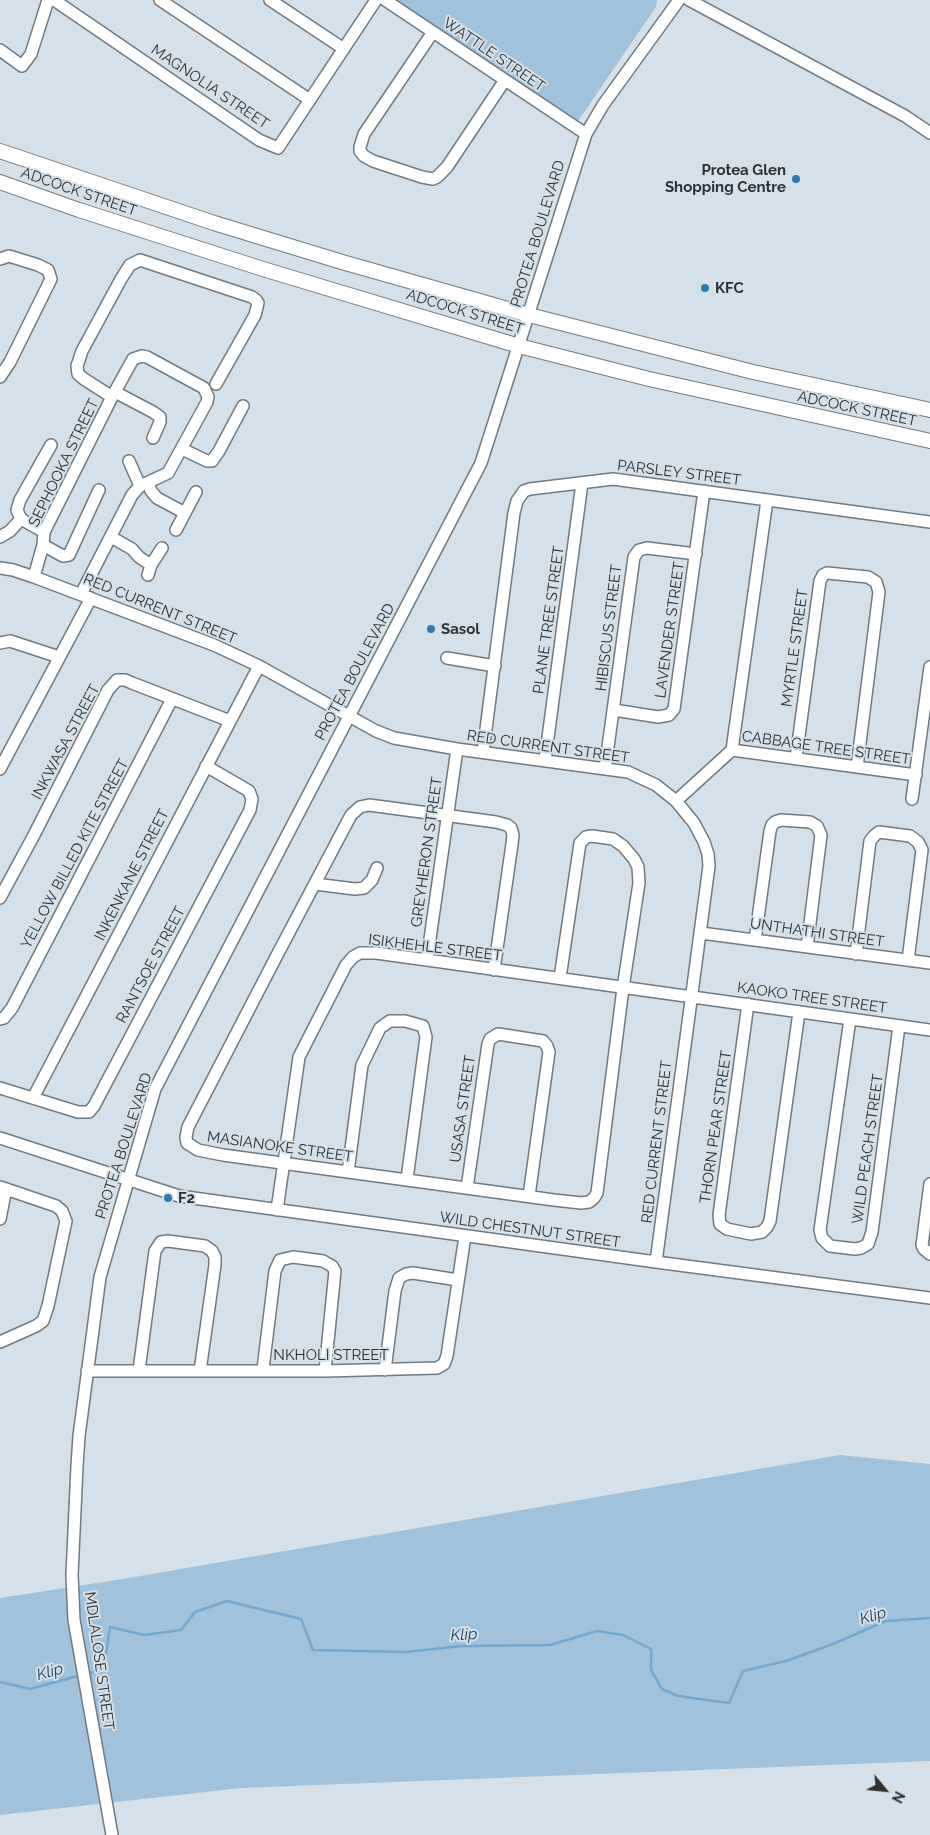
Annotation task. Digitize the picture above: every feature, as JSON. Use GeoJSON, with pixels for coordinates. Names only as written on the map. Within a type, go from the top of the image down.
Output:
{"type":"FeatureCollection","features":[{"type":"Feature","properties":{"kind":"main road","name":"ADCOCK STREET"},"geometry":{"type":"LineString","coordinates":[[0,151],[214,223],[342,262],[529,315],[753,372],[930,410]]}},
{"type":"Feature","properties":{"kind":"main road","name":"ADCOCK STREET"},"geometry":{"type":"LineString","coordinates":[[0,182],[79,210],[253,266],[519,346],[650,379],[930,441]]}},
{"type":"Feature","properties":{"kind":"street"},"geometry":{"type":"LineString","coordinates":[[0,50],[22,66],[31,54],[48,0]]}},
{"type":"Feature","properties":{"kind":"street","name":"MAGNOLIA STREET"},"geometry":{"type":"LineString","coordinates":[[54,0],[266,143],[278,148],[376,0]]}},
{"type":"Feature","properties":{"kind":"street"},"geometry":{"type":"LineString","coordinates":[[160,0],[310,100]]}},
{"type":"Feature","properties":{"kind":"street"},"geometry":{"type":"LineString","coordinates":[[270,0],[344,49]]}},
{"type":"Feature","properties":{"kind":"street","name":"WATTLE STREET"},"geometry":{"type":"LineString","coordinates":[[385,0],[586,134]]}},
{"type":"Feature","properties":{"kind":"street","name":"PROTEA BOULEVARD"},"geometry":{"type":"LineString","coordinates":[[87,1371],[100,1277],[159,1079],[481,463],[586,134],[603,105],[679,0]]}},
{"type":"Feature","properties":{"kind":"street"},"geometry":{"type":"LineString","coordinates":[[689,0],[928,129]]}},
{"type":"Feature","properties":{"kind":"street"},"geometry":{"type":"LineString","coordinates":[[433,32],[364,134],[360,147],[360,151],[364,156],[422,177],[433,179],[437,177],[447,167],[505,80]]}},
{"type":"Feature","properties":{"kind":"street"},"geometry":{"type":"LineString","coordinates":[[0,259],[9,256],[38,265],[48,270],[51,276],[50,283],[10,362],[0,376]]}},
{"type":"Feature","properties":{"kind":"street"},"geometry":{"type":"LineString","coordinates":[[153,438],[160,422],[160,417],[114,395],[78,374],[77,366],[82,351],[130,266],[140,260],[252,297],[256,300],[258,303],[255,315],[216,384]]}},
{"type":"Feature","properties":{"kind":"street","name":"SEPHOOKA STREET"},"geometry":{"type":"LineString","coordinates":[[34,577],[43,545],[44,532],[129,366],[134,360],[142,356],[204,388],[208,397],[182,449]]}},
{"type":"Feature","properties":{"kind":"street"},"geometry":{"type":"LineString","coordinates":[[0,769],[59,657],[111,537],[132,494],[144,484],[168,473],[182,449],[207,461],[212,461],[219,452],[243,406]]}},
{"type":"Feature","properties":{"kind":"street"},"geometry":{"type":"LineString","coordinates":[[44,532],[21,519],[18,514],[18,505],[51,445]]}},
{"type":"Feature","properties":{"kind":"street"},"geometry":{"type":"LineString","coordinates":[[129,461],[144,484],[157,498],[185,513]]}},
{"type":"Feature","properties":{"kind":"street","name":"PARSLEY STREET"},"geometry":{"type":"LineString","coordinates":[[483,752],[517,500],[524,491],[613,479],[930,522]]}},
{"type":"Feature","properties":{"kind":"street","name":"PLANE TREE STREET"},"geometry":{"type":"LineString","coordinates":[[545,760],[582,483]]}},
{"type":"Feature","properties":{"kind":"street"},"geometry":{"type":"LineString","coordinates":[[43,545],[63,556],[69,555],[99,490]]}},
{"type":"Feature","properties":{"kind":"street","name":"LAVENDER STREET"},"geometry":{"type":"LineString","coordinates":[[614,710],[658,717],[669,715],[674,709],[704,491]]}},
{"type":"Feature","properties":{"kind":"street"},"geometry":{"type":"LineString","coordinates":[[176,530],[196,492]]}},
{"type":"Feature","properties":{"kind":"street"},"geometry":{"type":"LineString","coordinates":[[676,801],[732,750],[769,500]]}},
{"type":"Feature","properties":{"kind":"street"},"geometry":{"type":"LineString","coordinates":[[0,537],[10,532],[21,519]]}},
{"type":"Feature","properties":{"kind":"street"},"geometry":{"type":"LineString","coordinates":[[111,537],[132,549],[150,570],[162,548]]}},
{"type":"Feature","properties":{"kind":"street","name":"HIBISCUS STREET"},"geometry":{"type":"LineString","coordinates":[[605,769],[633,563],[636,554],[643,548],[647,548],[696,554]]}},
{"type":"Feature","properties":{"kind":"street","name":"RED CURRENT STREET"},"geometry":{"type":"LineString","coordinates":[[0,568],[34,577],[214,645],[258,666],[394,738],[638,775],[656,784],[676,801],[694,823],[704,842],[708,854],[707,888],[656,1262]]}},
{"type":"Feature","properties":{"kind":"street","name":"MYRTLE STREET"},"geometry":{"type":"LineString","coordinates":[[796,758],[820,581],[827,572],[868,577],[876,582],[879,592],[857,767]]}},
{"type":"Feature","properties":{"kind":"street"},"geometry":{"type":"LineString","coordinates":[[0,643],[10,641],[59,657]]}},
{"type":"Feature","properties":{"kind":"street"},"geometry":{"type":"LineString","coordinates":[[447,658],[495,666]]}},
{"type":"Feature","properties":{"kind":"street","name":"INKENKANE STREET"},"geometry":{"type":"LineString","coordinates":[[33,1098],[258,666]]}},
{"type":"Feature","properties":{"kind":"street"},"geometry":{"type":"LineString","coordinates":[[912,799],[930,667]]}},
{"type":"Feature","properties":{"kind":"street","name":"INKWASA STREET"},"geometry":{"type":"LineString","coordinates":[[0,898],[108,690],[114,682],[124,680],[230,721]]}},
{"type":"Feature","properties":{"kind":"street","name":"YELLOW BILLED KITE STREET"},"geometry":{"type":"LineString","coordinates":[[0,1019],[4,1018],[12,1008],[172,698]]}},
{"type":"Feature","properties":{"kind":"street","name":"GREYHERON STREET"},"geometry":{"type":"LineString","coordinates":[[427,960],[457,749]]}},
{"type":"Feature","properties":{"kind":"street","name":"CABBAGE TREE STREET"},"geometry":{"type":"LineString","coordinates":[[732,750],[916,775]]}},
{"type":"Feature","properties":{"kind":"street","name":"RANTSOE STREET"},"geometry":{"type":"LineString","coordinates":[[0,1088],[78,1112],[89,1112],[94,1106],[250,810],[252,799],[249,791],[206,766]]}},
{"type":"Feature","properties":{"kind":"street","name":"MASIANOKE STREET"},"geometry":{"type":"LineString","coordinates":[[447,816],[369,805],[360,807],[351,815],[188,1127],[186,1136],[188,1145],[202,1152],[581,1203],[589,1202],[596,1197],[623,988]]}},
{"type":"Feature","properties":{"kind":"street"},"geometry":{"type":"LineString","coordinates":[[447,816],[507,825],[512,832],[512,844],[494,970]]}},
{"type":"Feature","properties":{"kind":"street"},"geometry":{"type":"LineString","coordinates":[[756,940],[772,825],[781,820],[810,822],[817,826],[821,835],[807,947]]}},
{"type":"Feature","properties":{"kind":"street"},"geometry":{"type":"LineString","coordinates":[[856,954],[870,841],[879,832],[910,836],[918,842],[922,850],[908,960]]}},
{"type":"Feature","properties":{"kind":"street"},"geometry":{"type":"LineString","coordinates":[[560,978],[578,848],[582,839],[586,837],[608,838],[623,846],[634,859],[640,873],[623,988]]}},
{"type":"Feature","properties":{"kind":"street"},"geometry":{"type":"LineString","coordinates":[[315,884],[355,889],[364,888],[372,880],[377,868]]}},
{"type":"Feature","properties":{"kind":"street","name":"UNTHATHI STREET"},"geometry":{"type":"LineString","coordinates":[[701,933],[930,963]]}},
{"type":"Feature","properties":{"kind":"street","name":"ISIKHEHLE STREET"},"geometry":{"type":"LineString","coordinates":[[277,1210],[299,1057],[346,965],[353,957],[365,952],[691,997]]}},
{"type":"Feature","properties":{"kind":"street","name":"KAOKO TREE STREET"},"geometry":{"type":"LineString","coordinates":[[691,997],[930,1030]]}},
{"type":"Feature","properties":{"kind":"street","name":"THORN PEAR STREET"},"geometry":{"type":"LineString","coordinates":[[748,1004],[719,1215],[720,1224],[727,1229],[751,1234],[762,1232],[770,1221],[799,1012]]}},
{"type":"Feature","properties":{"kind":"street","name":"WILD PEACH STREET"},"geometry":{"type":"LineString","coordinates":[[850,1019],[820,1230],[822,1238],[830,1246],[855,1249],[865,1247],[870,1240],[899,1026]]}},
{"type":"Feature","properties":{"kind":"street"},"geometry":{"type":"LineString","coordinates":[[348,1172],[362,1065],[380,1028],[390,1021],[405,1021],[423,1026],[426,1037],[407,1179]]}},
{"type":"Feature","properties":{"kind":"street","name":"USASA STREET"},"geometry":{"type":"LineString","coordinates":[[468,1188],[488,1044],[490,1039],[498,1034],[543,1041],[549,1052],[529,1196]]}},
{"type":"Feature","properties":{"kind":"street","name":"WILD CHESTNUT STREET"},"geometry":{"type":"LineString","coordinates":[[0,1138],[180,1196],[930,1298]]}},
{"type":"Feature","properties":{"kind":"street"},"geometry":{"type":"LineString","coordinates":[[930,1184],[922,1245],[930,1254]]}},
{"type":"Feature","properties":{"kind":"street"},"geometry":{"type":"LineString","coordinates":[[0,1219],[3,1188],[56,1206],[62,1211],[66,1221],[48,1306],[43,1321],[0,1342]]}},
{"type":"Feature","properties":{"kind":"street","name":"NKHOLI STREET"},"geometry":{"type":"LineString","coordinates":[[87,1371],[433,1369],[444,1364],[449,1344],[465,1236]]}},
{"type":"Feature","properties":{"kind":"street"},"geometry":{"type":"LineString","coordinates":[[139,1370],[155,1251],[161,1242],[168,1240],[205,1246],[212,1251],[215,1258],[200,1371]]}},
{"type":"Feature","properties":{"kind":"street"},"geometry":{"type":"LineString","coordinates":[[263,1370],[275,1271],[280,1260],[293,1257],[323,1261],[332,1266],[335,1271],[325,1371]]}},
{"type":"Feature","properties":{"kind":"street"},"geometry":{"type":"LineString","coordinates":[[386,1370],[395,1291],[399,1278],[413,1273],[458,1280]]}},
{"type":"Feature","properties":{"kind":"street","name":"MDLALOSE STREET"},"geometry":{"type":"LineString","coordinates":[[87,1371],[79,1436],[72,1575],[74,1620],[112,1835]]}},
{"type":"Feature","properties":{"kind":"shaded area"},"geometry":{"type":"Polygon","coordinates":[[[395,0],[657,0],[656,7],[578,121],[395,0]]]}},
{"type":"Feature","properties":{"kind":"shaded area"},"geometry":{"type":"Polygon","coordinates":[[[840,1455],[930,1464],[930,1761],[241,1788],[0,1815],[0,1598],[123,1579],[840,1455]]]}},
{"type":"Feature","properties":{"kind":"waterway","name":"Klip"},"geometry":{"type":"LineString","coordinates":[[86,1674],[94,1672],[106,1653],[110,1627],[144,1635],[181,1630],[195,1612],[227,1601],[301,1619],[313,1650],[406,1652],[461,1646],[550,1645],[597,1631],[623,1635],[651,1649],[651,1670],[662,1689],[678,1696],[729,1703],[743,1671],[786,1661],[833,1644],[886,1621],[930,1618]]}},
{"type":"Feature","properties":{"kind":"waterway","name":"Klip"},"geometry":{"type":"LineString","coordinates":[[0,1682],[30,1689],[81,1675]]}},
{"type":"Feature","properties":{"kind":"place","name":"Protea Glen Shopping Centre"},"geometry":{"type":"Point","coordinates":[796,179]}},
{"type":"Feature","properties":{"kind":"place","name":"KFC"},"geometry":{"type":"Point","coordinates":[705,288]}},
{"type":"Feature","properties":{"kind":"place","name":"Sasol"},"geometry":{"type":"Point","coordinates":[431,629]}},
{"type":"Feature","properties":{"kind":"place","name":"F2"},"geometry":{"type":"Point","coordinates":[168,1198]}}]}
